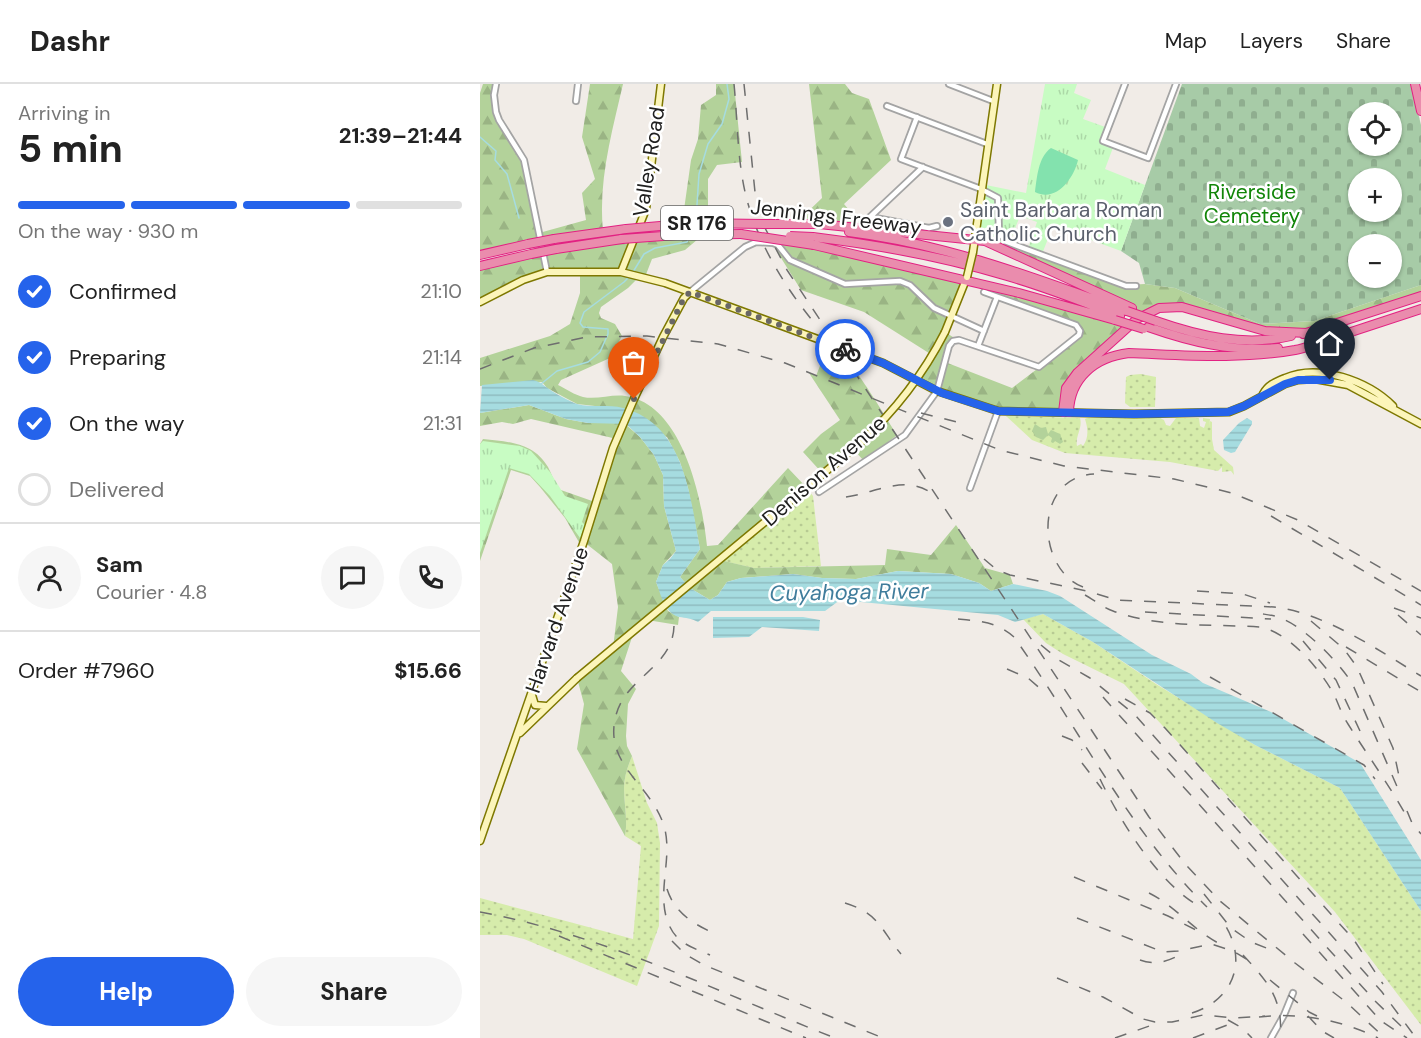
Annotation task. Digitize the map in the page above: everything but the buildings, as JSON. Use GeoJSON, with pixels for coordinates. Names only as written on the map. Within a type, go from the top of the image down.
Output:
{"type":"FeatureCollection","features":[{"type":"Feature","properties":{"kind":"highway"},"geometry":{"type":"LineString","coordinates":[[1415,84],[1421,111]]}},
{"type":"Feature","properties":{"kind":"highway","name":"Jennings Freeway"},"geometry":{"type":"LineString","coordinates":[[480,255],[554,239],[626,228],[694,224],[819,227],[901,241],[984,261],[1130,310]]}},
{"type":"Feature","properties":{"kind":"highway"},"geometry":{"type":"LineString","coordinates":[[819,227],[986,241],[1156,321],[1191,332],[1235,340],[1272,339],[1307,333],[1419,295]]}},
{"type":"Feature","properties":{"kind":"highway","name":"Jennings Freeway"},"geometry":{"type":"LineString","coordinates":[[480,266],[556,249],[622,239],[669,235],[741,234],[889,248],[959,262],[1029,282],[1118,318]]}},
{"type":"Feature","properties":{"kind":"highway"},"geometry":{"type":"LineString","coordinates":[[814,241],[1118,318],[1185,340],[1220,347],[1262,349],[1314,342],[1352,332]]}},
{"type":"Feature","properties":{"kind":"highway"},"geometry":{"type":"LineString","coordinates":[[1066,412],[1066,388],[1077,373],[1137,319],[1159,308],[1174,306],[1189,308],[1265,331],[1307,333]]}},
{"type":"Feature","properties":{"kind":"highway"},"geometry":{"type":"LineString","coordinates":[[1066,412],[1070,396],[1078,381],[1096,364],[1116,355],[1129,353],[1228,356],[1297,350],[1421,309]]}},
{"type":"Feature","properties":{"kind":"street"},"geometry":{"type":"LineString","coordinates":[[496,84],[494,95],[496,112],[524,160],[547,272]]}},
{"type":"Feature","properties":{"kind":"street"},"geometry":{"type":"LineString","coordinates":[[576,101],[578,84]]}},
{"type":"Feature","properties":{"kind":"street","name":"Valley Road"},"geometry":{"type":"LineString","coordinates":[[624,272],[646,209],[661,84]]}},
{"type":"Feature","properties":{"kind":"street"},"geometry":{"type":"LineString","coordinates":[[949,84],[993,101]]}},
{"type":"Feature","properties":{"kind":"street","name":"Denison Avenue"},"geometry":{"type":"LineString","coordinates":[[517,735],[578,678],[880,424],[918,379],[945,332],[966,279],[975,240],[997,84]]}},
{"type":"Feature","properties":{"kind":"street"},"geometry":{"type":"LineString","coordinates":[[1125,84],[1103,141],[1148,158],[1176,84]]}},
{"type":"Feature","properties":{"kind":"street"},"geometry":{"type":"LineString","coordinates":[[886,106],[987,144]]}},
{"type":"Feature","properties":{"kind":"street"},"geometry":{"type":"LineString","coordinates":[[916,117],[901,159],[981,189],[998,198],[999,233],[1007,242],[1126,285],[1136,286]]}},
{"type":"Feature","properties":{"kind":"street"},"geometry":{"type":"LineString","coordinates":[[923,167],[870,217],[929,228],[937,226]]}},
{"type":"Feature","properties":{"kind":"street"},"geometry":{"type":"LineString","coordinates":[[690,292],[751,243],[773,243],[790,260],[845,284],[894,281],[910,285],[934,308],[984,331]]}},
{"type":"Feature","properties":{"kind":"street"},"geometry":{"type":"LineString","coordinates":[[480,302],[524,280],[547,272],[624,272],[690,292],[883,363],[937,391],[998,411],[1176,414],[1228,412],[1262,396],[1268,387],[1291,376],[1322,373],[1355,381],[1421,424]]}},
{"type":"Feature","properties":{"kind":"street","name":"Harvard Avenue"},"geometry":{"type":"LineString","coordinates":[[480,841],[584,541],[605,471],[634,399],[684,298],[690,292]]}},
{"type":"Feature","properties":{"kind":"street"},"geometry":{"type":"LineString","coordinates":[[819,492],[905,435],[937,391],[951,343],[956,339],[1039,366],[1078,338],[1080,331],[1076,325],[984,292]]}},
{"type":"Feature","properties":{"kind":"street"},"geometry":{"type":"LineString","coordinates":[[978,346],[998,297]]}},
{"type":"Feature","properties":{"kind":"street"},"geometry":{"type":"LineString","coordinates":[[970,488],[998,411]]}},
{"type":"Feature","properties":{"kind":"street"},"geometry":{"type":"LineString","coordinates":[[532,694],[535,705],[547,706]]}},
{"type":"Feature","properties":{"kind":"street"},"geometry":{"type":"LineString","coordinates":[[1271,1038],[1284,1016],[1293,993]]}},
{"type":"Feature","properties":{"kind":"green space"},"geometry":{"type":"Polygon","coordinates":[[[483,84],[496,84],[496,112],[524,160],[539,233],[586,220],[582,193],[595,179],[582,137],[590,84],[623,84],[604,175],[603,231],[480,255],[480,93],[483,84]]]}},
{"type":"Feature","properties":{"kind":"green space"},"geometry":{"type":"Polygon","coordinates":[[[716,84],[734,84],[742,162],[717,165],[708,179],[708,223],[682,224],[691,160],[698,139],[701,105],[716,95],[716,84]]]}},
{"type":"Feature","properties":{"kind":"green space"},"geometry":{"type":"Polygon","coordinates":[[[809,84],[845,84],[852,93],[869,99],[891,160],[844,204],[865,229],[796,223],[822,198],[809,84]]]}},
{"type":"Feature","properties":{"kind":"green space"},"geometry":{"type":"Polygon","coordinates":[[[1045,84],[1077,84],[1074,93],[1091,100],[1083,119],[1108,128],[1104,141],[1114,145],[1105,169],[1145,185],[1121,251],[1053,226],[1042,254],[1028,249],[1037,222],[1020,216],[1006,251],[975,240],[981,184],[1026,193],[1045,84]]]}},
{"type":"Feature","properties":{"kind":"green space","name":"Riverside Cemetery"},"geometry":{"type":"Polygon","coordinates":[[[1182,84],[1411,84],[1421,125],[1421,285],[1314,321],[1260,324],[1175,288],[1145,284],[1139,263],[1121,251],[1182,84]]]}},
{"type":"Feature","properties":{"kind":"green space"},"geometry":{"type":"Polygon","coordinates":[[[1051,148],[1078,160],[1073,174],[1063,187],[1043,195],[1035,192],[1038,174],[1043,157],[1051,148]]]}},
{"type":"Feature","properties":{"kind":"green space"},"geometry":{"type":"Polygon","coordinates":[[[704,234],[685,250],[652,259],[645,277],[640,276],[628,288],[601,307],[599,313],[601,318],[615,324],[622,336],[610,358],[561,380],[558,385],[583,397],[625,396],[645,403],[662,416],[686,456],[700,504],[707,546],[718,545],[788,468],[806,487],[720,560],[754,568],[885,565],[887,549],[931,555],[956,525],[985,568],[1010,575],[1013,584],[991,591],[979,583],[951,574],[898,571],[856,579],[793,574],[741,578],[727,582],[718,595],[710,600],[690,588],[680,577],[700,549],[688,488],[680,462],[667,437],[595,406],[577,404],[547,388],[542,382],[480,386],[480,358],[550,336],[570,324],[580,293],[580,271],[547,272],[480,302],[480,266],[556,249],[704,234]]]}},
{"type":"Feature","properties":{"kind":"green space"},"geometry":{"type":"Polygon","coordinates":[[[768,237],[966,281],[945,332],[956,339],[953,341],[945,362],[1012,388],[1078,338],[1078,327],[984,292],[986,285],[1130,325],[1072,378],[1063,412],[998,411],[916,380],[932,355],[864,312],[801,290],[768,237]]]}},
{"type":"Feature","properties":{"kind":"green space"},"geometry":{"type":"Polygon","coordinates":[[[1009,243],[1126,285],[1145,284],[1175,288],[1260,324],[1314,321],[1421,285],[1421,294],[1318,330],[1283,333],[1189,308],[1142,314],[1006,251],[1009,243]]]}},
{"type":"Feature","properties":{"kind":"green space"},"geometry":{"type":"Polygon","coordinates":[[[829,343],[845,357],[855,370],[897,435],[864,461],[853,449],[823,474],[803,452],[821,434],[840,420],[809,373],[816,376],[829,343]]]}},
{"type":"Feature","properties":{"kind":"green space"},"geometry":{"type":"Polygon","coordinates":[[[1141,374],[1156,377],[1155,407],[1130,407],[1125,403],[1126,377],[1141,374]]]}},
{"type":"Feature","properties":{"kind":"green space"},"geometry":{"type":"Polygon","coordinates":[[[529,405],[566,419],[588,423],[624,423],[640,437],[654,455],[663,475],[664,506],[676,551],[663,565],[656,582],[668,611],[679,617],[678,625],[647,620],[634,631],[621,671],[636,689],[628,704],[626,736],[627,746],[632,756],[624,784],[625,836],[577,749],[584,704],[577,678],[613,648],[618,607],[612,564],[584,542],[583,545],[580,544],[565,518],[530,476],[511,470],[480,561],[480,444],[483,439],[528,448],[542,459],[558,489],[595,502],[617,439],[531,419],[513,424],[502,422],[480,426],[480,413],[529,405]]]}},
{"type":"Feature","properties":{"kind":"green space"},"geometry":{"type":"Polygon","coordinates":[[[1006,416],[1080,418],[1077,446],[1081,444],[1083,446],[1086,439],[1085,419],[1087,418],[1160,418],[1170,426],[1176,418],[1199,418],[1200,426],[1204,428],[1206,422],[1203,418],[1210,419],[1209,427],[1210,421],[1212,422],[1214,450],[1233,467],[1234,475],[1231,471],[1222,472],[1222,467],[1218,471],[1170,462],[1065,453],[1032,440],[1006,416]]]}},
{"type":"Feature","properties":{"kind":"green space"},"geometry":{"type":"Polygon","coordinates":[[[1035,424],[1041,428],[1046,427],[1048,434],[1051,430],[1060,434],[1063,442],[1053,443],[1052,438],[1048,435],[1043,440],[1036,437],[1032,431],[1035,424]]]}},
{"type":"Feature","properties":{"kind":"green space"},"geometry":{"type":"Polygon","coordinates":[[[483,441],[520,446],[531,451],[550,472],[565,496],[588,504],[582,522],[585,525],[580,538],[550,496],[529,474],[509,468],[480,553],[480,444],[483,441]]]}},
{"type":"Feature","properties":{"kind":"green space"},"geometry":{"type":"Polygon","coordinates":[[[806,487],[813,496],[821,566],[754,568],[719,560],[806,487]]]}},
{"type":"Feature","properties":{"kind":"green space"},"geometry":{"type":"Polygon","coordinates":[[[1043,614],[1093,642],[1255,745],[1340,788],[1421,911],[1421,1025],[1335,912],[1124,684],[1063,654],[1046,643],[1023,619],[1043,614]]]}},
{"type":"Feature","properties":{"kind":"green space"},"geometry":{"type":"Polygon","coordinates":[[[632,756],[647,803],[657,823],[660,843],[659,926],[637,986],[524,939],[507,935],[480,935],[480,898],[633,939],[641,846],[625,836],[624,784],[632,756]]]}},
{"type":"Feature","properties":{"kind":"water","name":"Cuyahoga River"},"geometry":{"type":"Polygon","coordinates":[[[533,380],[577,404],[623,408],[644,417],[660,429],[672,446],[688,486],[700,549],[680,577],[690,588],[710,600],[718,595],[727,582],[741,578],[793,574],[856,579],[898,571],[951,574],[979,583],[991,591],[1013,584],[1060,596],[1152,655],[1191,674],[1203,683],[1271,712],[1360,763],[1421,860],[1421,911],[1340,788],[1217,723],[1093,642],[1043,614],[1015,622],[998,615],[840,600],[825,611],[711,611],[698,622],[674,615],[664,602],[656,582],[663,565],[676,551],[664,506],[663,475],[654,455],[626,424],[588,423],[566,419],[529,405],[480,413],[482,385],[533,380]]]}},
{"type":"Feature","properties":{"kind":"water"},"geometry":{"type":"Polygon","coordinates":[[[1247,418],[1252,421],[1252,424],[1235,452],[1224,450],[1223,440],[1247,418]]]}},
{"type":"Feature","properties":{"kind":"water"},"geometry":{"type":"Polygon","coordinates":[[[713,617],[803,617],[820,620],[819,631],[762,627],[749,637],[713,638],[713,617]]]}},
{"type":"Feature","properties":{"kind":"waterway"},"geometry":{"type":"LineString","coordinates":[[696,220],[699,174],[708,144],[722,124],[729,99],[727,84]]}},
{"type":"Feature","properties":{"kind":"waterway"},"geometry":{"type":"LineString","coordinates":[[480,137],[496,151],[495,160],[507,174],[519,218]]}},
{"type":"Feature","properties":{"kind":"waterway"},"geometry":{"type":"LineString","coordinates":[[633,272],[644,254],[655,248],[687,242],[689,238]]}},
{"type":"Feature","properties":{"kind":"waterway"},"geometry":{"type":"LineString","coordinates":[[541,384],[557,371],[588,362],[600,352],[608,329],[583,327],[580,323],[584,312],[630,276]]}},
{"type":"Feature","properties":{"kind":"railway"},"geometry":{"type":"LineString","coordinates":[[734,84],[742,177],[754,223],[776,269],[816,325]]}},
{"type":"Feature","properties":{"kind":"railway"},"geometry":{"type":"LineString","coordinates":[[744,84],[755,192],[765,228],[787,270],[1149,817],[1186,865],[1220,901],[1346,1002],[1385,1038]]}},
{"type":"Feature","properties":{"kind":"railway"},"geometry":{"type":"LineString","coordinates":[[480,369],[534,348],[587,337],[647,336],[718,344],[785,363],[1000,450],[1064,466],[1174,479],[1232,493],[1298,520],[1421,591]]}},
{"type":"Feature","properties":{"kind":"railway"},"geometry":{"type":"LineString","coordinates":[[921,413],[957,422]]}},
{"type":"Feature","properties":{"kind":"railway"},"geometry":{"type":"LineString","coordinates":[[1083,587],[1067,577],[1056,562],[1050,544],[1048,525],[1051,506],[1060,490],[1074,479],[1094,474]]}},
{"type":"Feature","properties":{"kind":"railway"},"geometry":{"type":"LineString","coordinates":[[846,497],[902,485],[913,485],[934,495]]}},
{"type":"Feature","properties":{"kind":"railway"},"geometry":{"type":"LineString","coordinates":[[1271,516],[1421,605]]}},
{"type":"Feature","properties":{"kind":"railway"},"geometry":{"type":"LineString","coordinates":[[984,559],[997,570],[1010,575],[1087,591],[1117,600],[1274,607],[1293,611],[1350,634],[1421,676]]}},
{"type":"Feature","properties":{"kind":"railway"},"geometry":{"type":"LineString","coordinates":[[1197,591],[1243,594],[1270,603]]}},
{"type":"Feature","properties":{"kind":"railway"},"geometry":{"type":"LineString","coordinates":[[1085,595],[1113,611],[1149,620],[1167,623],[1260,627],[1281,636],[1301,652],[1326,682],[1346,720],[1408,819]]}},
{"type":"Feature","properties":{"kind":"railway"},"geometry":{"type":"LineString","coordinates":[[1394,608],[1421,618]]}},
{"type":"Feature","properties":{"kind":"railway"},"geometry":{"type":"LineString","coordinates":[[1145,612],[1271,619]]}},
{"type":"Feature","properties":{"kind":"railway"},"geometry":{"type":"LineString","coordinates":[[1263,614],[1282,619],[1303,631],[1323,648],[1348,677],[1399,791]]}},
{"type":"Feature","properties":{"kind":"railway"},"geometry":{"type":"LineString","coordinates":[[1398,615],[1421,635]]}},
{"type":"Feature","properties":{"kind":"railway"},"geometry":{"type":"LineString","coordinates":[[958,619],[995,625],[1014,637],[1128,811],[1179,877],[1207,907]]}},
{"type":"Feature","properties":{"kind":"railway"},"geometry":{"type":"LineString","coordinates":[[1311,621],[1344,649],[1357,667],[1393,748],[1399,776]]}},
{"type":"Feature","properties":{"kind":"railway"},"geometry":{"type":"LineString","coordinates":[[674,626],[672,640],[666,652],[621,702],[616,715],[614,732],[621,760],[648,796],[663,823],[667,849],[664,902],[670,927],[677,938],[692,948],[710,955]]}},
{"type":"Feature","properties":{"kind":"railway"},"geometry":{"type":"LineString","coordinates":[[1303,641],[1336,680],[1360,731]]}},
{"type":"Feature","properties":{"kind":"railway"},"geometry":{"type":"LineString","coordinates":[[1041,645],[1059,660],[1090,678],[1135,715],[1382,992],[1416,1038]]}},
{"type":"Feature","properties":{"kind":"railway"},"geometry":{"type":"LineString","coordinates":[[1346,647],[1421,692]]}},
{"type":"Feature","properties":{"kind":"railway"},"geometry":{"type":"LineString","coordinates":[[1007,669],[1028,678],[1043,691]]}},
{"type":"Feature","properties":{"kind":"railway"},"geometry":{"type":"LineString","coordinates":[[1210,677],[1364,765],[1375,779]]}},
{"type":"Feature","properties":{"kind":"railway"},"geometry":{"type":"LineString","coordinates":[[1103,697],[1375,1001],[1401,1026]]}},
{"type":"Feature","properties":{"kind":"railway"},"geometry":{"type":"LineString","coordinates":[[1125,699],[1150,713],[1165,728],[1354,940],[1383,984]]}},
{"type":"Feature","properties":{"kind":"railway"},"geometry":{"type":"LineString","coordinates":[[1062,736],[1072,740],[1082,750]]}},
{"type":"Feature","properties":{"kind":"railway"},"geometry":{"type":"LineString","coordinates":[[1082,763],[1102,789]]}},
{"type":"Feature","properties":{"kind":"railway"},"geometry":{"type":"LineString","coordinates":[[1100,779],[1118,814],[1156,868],[1171,884],[1201,907]]}},
{"type":"Feature","properties":{"kind":"railway"},"geometry":{"type":"LineString","coordinates":[[1407,811],[1412,823],[1421,834]]}},
{"type":"Feature","properties":{"kind":"railway"},"geometry":{"type":"LineString","coordinates":[[1074,877],[1196,930]]}},
{"type":"Feature","properties":{"kind":"railway"},"geometry":{"type":"LineString","coordinates":[[667,889],[675,905],[687,918],[718,935]]}},
{"type":"Feature","properties":{"kind":"railway"},"geometry":{"type":"LineString","coordinates":[[1149,893],[1220,944]]}},
{"type":"Feature","properties":{"kind":"railway"},"geometry":{"type":"LineString","coordinates":[[1204,894],[1231,928],[1251,942],[1274,951]]}},
{"type":"Feature","properties":{"kind":"railway"},"geometry":{"type":"LineString","coordinates":[[845,903],[873,917],[901,954]]}},
{"type":"Feature","properties":{"kind":"railway"},"geometry":{"type":"LineString","coordinates":[[480,912],[526,922],[616,950],[835,1038]]}},
{"type":"Feature","properties":{"kind":"railway"},"geometry":{"type":"LineString","coordinates":[[1077,918],[1163,952],[1211,944],[1233,951],[1248,960]]}},
{"type":"Feature","properties":{"kind":"railway"},"geometry":{"type":"LineString","coordinates":[[1192,1013],[1218,999],[1227,989],[1232,978],[1235,953],[1232,939],[1225,925]]}},
{"type":"Feature","properties":{"kind":"railway"},"geometry":{"type":"LineString","coordinates":[[1303,934],[1381,1021],[1407,1038]]}},
{"type":"Feature","properties":{"kind":"railway"},"geometry":{"type":"LineString","coordinates":[[559,936],[806,1038]]}},
{"type":"Feature","properties":{"kind":"railway"},"geometry":{"type":"LineString","coordinates":[[672,941],[685,954],[704,965],[883,1038]]}},
{"type":"Feature","properties":{"kind":"railway"},"geometry":{"type":"LineString","coordinates":[[1140,960],[1152,963],[1162,962],[1183,953]]}},
{"type":"Feature","properties":{"kind":"railway"},"geometry":{"type":"LineString","coordinates":[[1243,955],[1272,992],[1279,1012],[1280,1038]]}},
{"type":"Feature","properties":{"kind":"railway"},"geometry":{"type":"LineString","coordinates":[[1057,978],[1103,997],[1143,1019],[1155,1022],[1172,1022],[1203,1015],[1235,1018],[1265,1016]]}},
{"type":"Feature","properties":{"kind":"railway"},"geometry":{"type":"LineString","coordinates":[[1270,980],[1317,1016]]}},
{"type":"Feature","properties":{"kind":"railway"},"geometry":{"type":"LineString","coordinates":[[1259,1017],[1289,1016],[1320,1019],[1350,1026],[1378,1038]]}},
{"type":"Feature","properties":{"kind":"railway"},"geometry":{"type":"LineString","coordinates":[[1308,1016],[1322,1031],[1334,1038]]}},
{"type":"Feature","properties":{"kind":"railway"},"geometry":{"type":"LineString","coordinates":[[1228,1020],[1242,1028],[1252,1038]]}},
{"type":"Feature","properties":{"kind":"railway"},"geometry":{"type":"LineString","coordinates":[[1193,1038],[1238,1021]]}},
{"type":"Feature","properties":{"kind":"railway"},"geometry":{"type":"LineString","coordinates":[[1115,1038],[1158,1023]]}},
{"type":"Feature","properties":{"kind":"way so far"},"geometry":{"type":"LineString","coordinates":[[634,399],[663,337],[684,298],[690,292],[845,349]]}},
{"type":"Feature","properties":{"kind":"place","name":"Saint Barbara Roman Catholic Church"},"geometry":{"type":"Point","coordinates":[948,222]}},
{"type":"Feature","properties":{"kind":"route"},"geometry":{"type":"LineString","coordinates":[[845,349],[898,369],[942,393],[998,411],[1134,414],[1228,412],[1285,384],[1298,380],[1330,380]]}}]}
